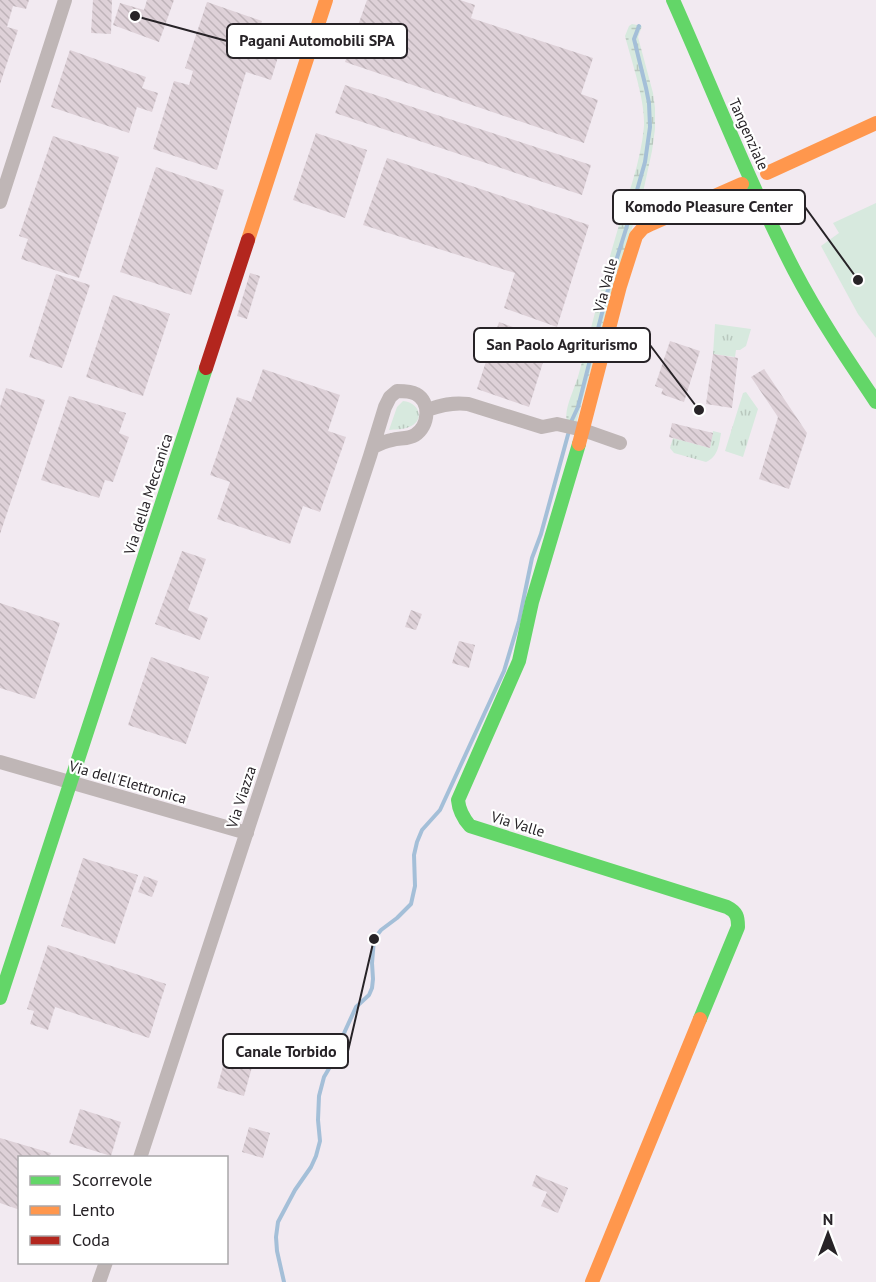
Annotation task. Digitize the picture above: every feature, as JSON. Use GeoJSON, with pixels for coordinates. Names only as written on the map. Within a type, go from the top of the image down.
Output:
{"type":"FeatureCollection","features":[{"type":"Feature","properties":{"kind":"street"},"geometry":{"type":"LineString","coordinates":[[0,202],[64,0]]}},
{"type":"Feature","properties":{"kind":"street","name":"Via della Meccanica"},"geometry":{"type":"LineString","coordinates":[[0,998],[326,0]]}},
{"type":"Feature","properties":{"kind":"street","name":"Tangenziale"},"geometry":{"type":"LineString","coordinates":[[673,0],[739,155],[794,270],[826,325],[876,402]]}},
{"type":"Feature","properties":{"kind":"street"},"geometry":{"type":"LineString","coordinates":[[767,173],[876,123]]}},
{"type":"Feature","properties":{"kind":"street","name":"Via Valle"},"geometry":{"type":"LineString","coordinates":[[592,1282],[738,927],[738,916],[734,910],[727,907],[470,826],[463,820],[458,800],[519,661],[532,602],[584,430],[620,286],[636,236],[643,228],[742,184]]}},
{"type":"Feature","properties":{"kind":"street","name":"Via Viazza"},"geometry":{"type":"LineString","coordinates":[[141,1156],[385,407],[390,397],[397,391],[417,394],[428,410]]}},
{"type":"Feature","properties":{"kind":"street"},"geometry":{"type":"LineString","coordinates":[[373,447],[389,440],[415,435],[426,421],[428,410],[457,403],[468,404],[542,427],[557,424],[620,442]]}},
{"type":"Feature","properties":{"kind":"street","name":"Via dell'Elettronica"},"geometry":{"type":"LineString","coordinates":[[0,762],[247,832]]}},
{"type":"Feature","properties":{"kind":"street"},"geometry":{"type":"LineString","coordinates":[[99,1282],[105,1264]]}},
{"type":"Feature","properties":{"kind":"green space"},"geometry":{"type":"Polygon","coordinates":[[[632,24],[642,26],[638,37],[653,93],[655,129],[652,151],[642,197],[615,281],[576,424],[567,421],[567,411],[633,179],[644,126],[642,104],[625,36],[632,24]]]}},
{"type":"Feature","properties":{"kind":"green space"},"geometry":{"type":"Polygon","coordinates":[[[876,203],[876,338],[858,314],[821,246],[839,233],[833,223],[876,203]]]}},
{"type":"Feature","properties":{"kind":"green space"},"geometry":{"type":"Polygon","coordinates":[[[715,324],[751,329],[746,346],[736,350],[735,357],[713,354],[715,324]]]}},
{"type":"Feature","properties":{"kind":"green space"},"geometry":{"type":"Polygon","coordinates":[[[746,392],[758,409],[743,457],[725,451],[743,393],[746,392]]]}},
{"type":"Feature","properties":{"kind":"green space"},"geometry":{"type":"Polygon","coordinates":[[[403,401],[413,404],[419,416],[414,424],[407,428],[389,430],[397,407],[403,401]]]}},
{"type":"Feature","properties":{"kind":"green space"},"geometry":{"type":"Polygon","coordinates":[[[713,431],[721,433],[720,442],[715,454],[706,462],[674,453],[670,448],[673,438],[710,448],[713,431]]]}},
{"type":"Feature","properties":{"kind":"building"},"geometry":{"type":"Polygon","coordinates":[[[0,0],[29,0],[26,9],[13,6],[7,27],[18,30],[0,84],[0,0]]]}},
{"type":"Feature","properties":{"kind":"building"},"geometry":{"type":"Polygon","coordinates":[[[93,0],[112,0],[111,34],[91,33],[93,0]]]}},
{"type":"Feature","properties":{"kind":"building"},"geometry":{"type":"Polygon","coordinates":[[[147,0],[174,0],[159,42],[113,25],[120,3],[144,10],[147,0]]]}},
{"type":"Feature","properties":{"kind":"building"},"geometry":{"type":"Polygon","coordinates":[[[367,0],[460,0],[475,5],[471,18],[593,58],[581,94],[598,100],[584,143],[345,62],[367,0]]]}},
{"type":"Feature","properties":{"kind":"building"},"geometry":{"type":"Polygon","coordinates":[[[207,2],[262,21],[253,50],[278,57],[271,80],[246,72],[217,170],[153,149],[174,81],[189,85],[193,71],[185,68],[207,2]]]}},
{"type":"Feature","properties":{"kind":"building"},"geometry":{"type":"Polygon","coordinates":[[[70,50],[146,77],[142,88],[158,93],[152,112],[137,107],[129,133],[51,107],[70,50]]]}},
{"type":"Feature","properties":{"kind":"building"},"geometry":{"type":"Polygon","coordinates":[[[345,85],[591,165],[582,195],[335,113],[345,85]]]}},
{"type":"Feature","properties":{"kind":"building"},"geometry":{"type":"Polygon","coordinates":[[[316,133],[367,150],[345,218],[293,200],[316,133]]]}},
{"type":"Feature","properties":{"kind":"building"},"geometry":{"type":"Polygon","coordinates":[[[53,136],[119,157],[79,278],[21,259],[28,239],[19,236],[53,136]]]}},
{"type":"Feature","properties":{"kind":"building"},"geometry":{"type":"Polygon","coordinates":[[[387,158],[589,225],[557,327],[504,308],[515,273],[363,225],[387,158]]]}},
{"type":"Feature","properties":{"kind":"building"},"geometry":{"type":"Polygon","coordinates":[[[156,167],[224,190],[191,295],[120,272],[156,167]]]}},
{"type":"Feature","properties":{"kind":"building"},"geometry":{"type":"Polygon","coordinates":[[[250,273],[260,276],[247,319],[237,316],[250,273]]]}},
{"type":"Feature","properties":{"kind":"building"},"geometry":{"type":"Polygon","coordinates":[[[56,274],[90,285],[62,368],[29,357],[56,274]]]}},
{"type":"Feature","properties":{"kind":"building"},"geometry":{"type":"Polygon","coordinates":[[[113,295],[170,314],[143,396],[86,377],[113,295]]]}},
{"type":"Feature","properties":{"kind":"building"},"geometry":{"type":"Polygon","coordinates":[[[499,322],[550,340],[529,407],[477,389],[499,322]]]}},
{"type":"Feature","properties":{"kind":"building"},"geometry":{"type":"Polygon","coordinates":[[[670,341],[700,351],[684,402],[661,394],[663,389],[655,386],[670,341]]]}},
{"type":"Feature","properties":{"kind":"building"},"geometry":{"type":"Polygon","coordinates":[[[713,354],[738,358],[732,408],[706,404],[713,354]]]}},
{"type":"Feature","properties":{"kind":"building"},"geometry":{"type":"Polygon","coordinates":[[[263,369],[340,395],[328,431],[346,437],[320,512],[303,506],[290,544],[217,519],[230,482],[210,475],[237,397],[251,402],[263,369]]]}},
{"type":"Feature","properties":{"kind":"building"},"geometry":{"type":"Polygon","coordinates":[[[764,369],[807,433],[789,489],[759,479],[778,417],[751,377],[764,369]]]}},
{"type":"Feature","properties":{"kind":"building"},"geometry":{"type":"Polygon","coordinates":[[[6,388],[45,400],[0,534],[0,407],[6,388]]]}},
{"type":"Feature","properties":{"kind":"building"},"geometry":{"type":"Polygon","coordinates":[[[69,396],[126,413],[119,433],[129,437],[113,482],[105,480],[99,498],[41,480],[69,396]]]}},
{"type":"Feature","properties":{"kind":"building"},"geometry":{"type":"Polygon","coordinates":[[[672,423],[713,433],[710,448],[669,437],[672,423]]]}},
{"type":"Feature","properties":{"kind":"building"},"geometry":{"type":"Polygon","coordinates":[[[182,551],[206,559],[188,610],[208,618],[200,640],[155,624],[182,551]]]}},
{"type":"Feature","properties":{"kind":"building"},"geometry":{"type":"Polygon","coordinates":[[[0,603],[60,623],[35,699],[0,688],[0,603]]]}},
{"type":"Feature","properties":{"kind":"building"},"geometry":{"type":"Polygon","coordinates":[[[411,610],[422,614],[416,630],[405,627],[411,610]]]}},
{"type":"Feature","properties":{"kind":"building"},"geometry":{"type":"Polygon","coordinates":[[[459,641],[475,645],[469,668],[452,663],[459,641]]]}},
{"type":"Feature","properties":{"kind":"building"},"geometry":{"type":"Polygon","coordinates":[[[151,657],[209,677],[186,744],[128,725],[151,657]]]}},
{"type":"Feature","properties":{"kind":"building"},"geometry":{"type":"Polygon","coordinates":[[[83,858],[138,875],[115,944],[61,926],[83,858]]]}},
{"type":"Feature","properties":{"kind":"building"},"geometry":{"type":"Polygon","coordinates":[[[144,876],[158,881],[152,897],[138,892],[144,876]]]}},
{"type":"Feature","properties":{"kind":"building"},"geometry":{"type":"Polygon","coordinates":[[[48,945],[166,984],[149,1038],[55,1007],[48,1030],[30,1024],[34,1011],[27,1009],[48,945]]]}},
{"type":"Feature","properties":{"kind":"building"},"geometry":{"type":"Polygon","coordinates":[[[225,1059],[252,1067],[244,1096],[217,1088],[225,1059]]]}},
{"type":"Feature","properties":{"kind":"building"},"geometry":{"type":"Polygon","coordinates":[[[80,1109],[121,1122],[111,1156],[69,1143],[80,1109]]]}},
{"type":"Feature","properties":{"kind":"building"},"geometry":{"type":"Polygon","coordinates":[[[249,1127],[270,1133],[263,1158],[242,1152],[249,1127]]]}},
{"type":"Feature","properties":{"kind":"building"},"geometry":{"type":"Polygon","coordinates":[[[0,1138],[51,1153],[50,1156],[18,1156],[18,1209],[0,1203],[0,1138]]]}},
{"type":"Feature","properties":{"kind":"building"},"geometry":{"type":"Polygon","coordinates":[[[536,1175],[568,1188],[558,1213],[541,1206],[547,1192],[532,1186],[536,1175]]]}},
{"type":"Feature","properties":{"kind":"waterway"},"geometry":{"type":"LineString","coordinates":[[571,422],[578,407],[612,274],[645,162],[650,127],[649,103],[634,39],[639,26]]}},
{"type":"Feature","properties":{"kind":"waterway"},"geometry":{"type":"LineString","coordinates":[[284,1282],[277,1251],[278,1222],[316,1156],[320,1141],[319,1096],[324,1077],[334,1060],[356,1007],[369,995],[372,988],[374,939],[411,904],[415,886],[414,855],[422,830],[440,810],[504,671],[519,621],[532,558],[541,534],[569,431]]}},
{"type":"Feature","properties":{"kind":"traffic: fast"},"geometry":{"type":"LineString","coordinates":[[673,0],[746,170],[794,270],[823,321],[876,402]]}},
{"type":"Feature","properties":{"kind":"traffic: fast"},"geometry":{"type":"LineString","coordinates":[[0,998],[206,368]]}},
{"type":"Feature","properties":{"kind":"traffic: fast"},"geometry":{"type":"LineString","coordinates":[[579,444],[532,602],[519,661],[458,800],[462,814],[470,826],[727,907],[733,911],[738,927],[700,1019]]}},
{"type":"Feature","properties":{"kind":"traffic: slow"},"geometry":{"type":"LineString","coordinates":[[248,240],[326,0]]}},
{"type":"Feature","properties":{"kind":"traffic: slow"},"geometry":{"type":"LineString","coordinates":[[767,173],[876,123]]}},
{"type":"Feature","properties":{"kind":"traffic: slow"},"geometry":{"type":"LineString","coordinates":[[579,444],[620,286],[636,236],[643,228],[651,224],[742,184]]}},
{"type":"Feature","properties":{"kind":"traffic: slow"},"geometry":{"type":"LineString","coordinates":[[592,1282],[700,1019]]}},
{"type":"Feature","properties":{"kind":"traffic: jam"},"geometry":{"type":"LineString","coordinates":[[206,368],[248,240]]}},
{"type":"Feature","properties":{"kind":"place","name":"Pagani Automobili SPA"},"geometry":{"type":"Point","coordinates":[135,16]}},
{"type":"Feature","properties":{"kind":"place","name":"Komodo Pleasure Center"},"geometry":{"type":"Point","coordinates":[858,280]}},
{"type":"Feature","properties":{"kind":"place","name":"San Paolo Agriturismo"},"geometry":{"type":"Point","coordinates":[699,410]}},
{"type":"Feature","properties":{"kind":"place","name":"Canale Torbido"},"geometry":{"type":"Point","coordinates":[374,939]}}]}
